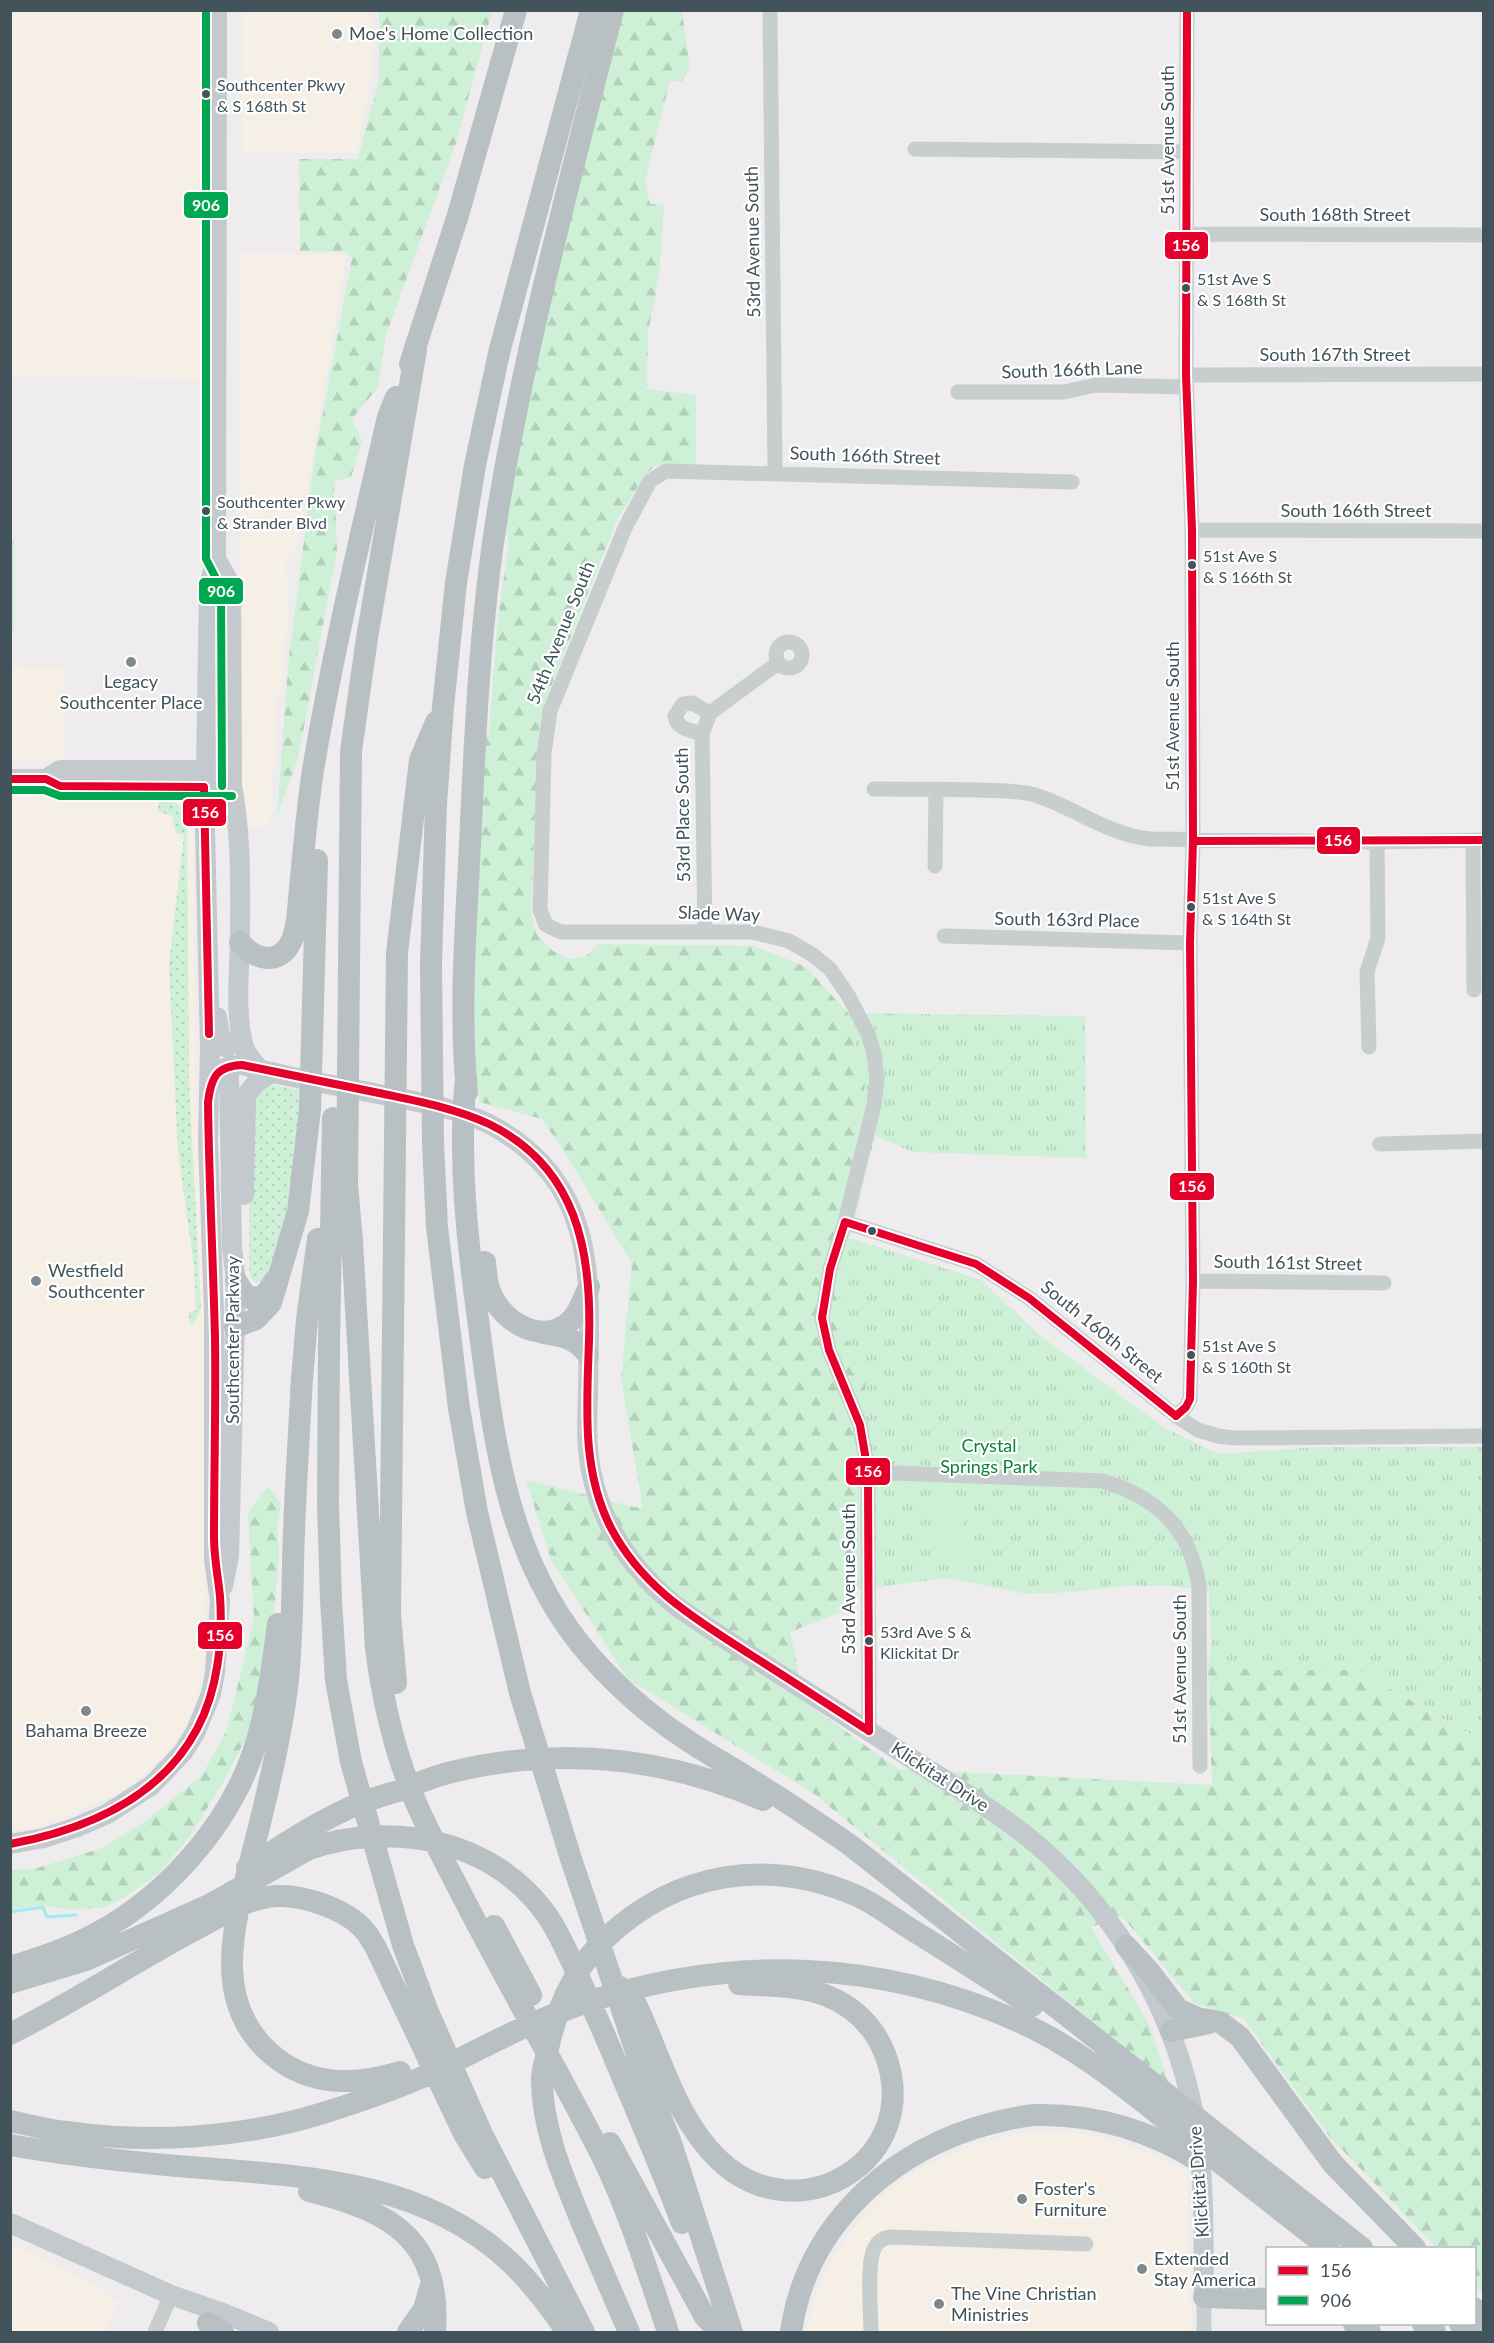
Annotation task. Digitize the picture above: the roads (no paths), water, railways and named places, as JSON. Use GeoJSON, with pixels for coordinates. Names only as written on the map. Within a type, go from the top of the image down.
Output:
{"type":"FeatureCollection","features":[{"type":"Feature","properties":{"kind":"highway"},"geometry":{"type":"LineString","coordinates":[[240,942],[252,954],[265,958],[276,956],[286,950],[292,941],[313,770],[349,581],[388,417],[416,350],[458,214],[516,10]]}},
{"type":"Feature","properties":{"kind":"highway"},"geometry":{"type":"LineString","coordinates":[[591,10],[499,353],[474,465],[456,583],[436,804],[432,1066],[437,1227],[459,1408],[477,1512],[528,1722],[614,1983],[632,1996],[629,2005],[646,2080],[670,2140],[732,2332]]}},
{"type":"Feature","properties":{"kind":"highway"},"geometry":{"type":"LineString","coordinates":[[613,10],[518,399],[498,511],[484,617],[476,706],[465,938],[469,1156],[468,1245],[490,1408],[501,1469],[516,1524],[536,1575],[556,1612],[591,1658],[640,1704],[677,1734],[789,1803],[850,1845],[1151,2085],[1361,2247]]}},
{"type":"Feature","properties":{"kind":"highway"},"geometry":{"type":"LineString","coordinates":[[416,350],[367,638],[351,751],[347,1184],[374,1629],[380,1682],[404,1771],[420,1813],[499,1968],[567,2079],[705,2318],[720,2332]]}},
{"type":"Feature","properties":{"kind":"highway"},"geometry":{"type":"LineString","coordinates":[[443,707],[420,760],[397,953],[390,1614],[394,1675],[412,1747],[414,1765],[441,1825],[567,2079],[617,2191],[668,2332]]}},
{"type":"Feature","properties":{"kind":"highway"},"geometry":{"type":"LineString","coordinates":[[235,1327],[256,1319],[267,1308],[277,1287],[298,1211],[310,1110],[315,896],[325,708]]}},
{"type":"Feature","properties":{"kind":"highway"},"geometry":{"type":"LineString","coordinates":[[350,832],[331,1161],[328,1469],[331,1600],[336,1680],[351,1762],[382,1874],[403,1945],[428,2012],[482,2134],[584,2332]]}},
{"type":"Feature","properties":{"kind":"highway"},"geometry":{"type":"LineString","coordinates":[[469,1156],[489,1287],[498,1306],[506,1315],[525,1328],[570,1338],[584,1347],[588,1355]]}},
{"type":"Feature","properties":{"kind":"highway"},"geometry":{"type":"LineString","coordinates":[[10,1967],[79,1942],[116,1922],[153,1896],[205,1843],[239,1786],[257,1740],[270,1678],[286,1564],[307,1319],[331,1161]]}},
{"type":"Feature","properties":{"kind":"highway"},"geometry":{"type":"LineString","coordinates":[[236,1281],[248,1297],[258,1298],[268,1292],[279,1274]]}},
{"type":"Feature","properties":{"kind":"highway"},"geometry":{"type":"LineString","coordinates":[[539,1332],[554,1331],[568,1323],[578,1312],[589,1287]]}},
{"type":"Feature","properties":{"kind":"highway"},"geometry":{"type":"LineString","coordinates":[[302,1377],[288,1681],[260,1825],[234,1930],[231,1962],[235,1995],[246,2023],[269,2052],[297,2072],[329,2081],[363,2081],[411,2075]]}},
{"type":"Feature","properties":{"kind":"highway"},"geometry":{"type":"LineString","coordinates":[[142,1935],[280,1846],[346,1809],[446,1773],[496,1763],[553,1757],[629,1761],[677,1770],[726,1784],[777,1807],[850,1845]]}},
{"type":"Feature","properties":{"kind":"highway"},"geometry":{"type":"LineString","coordinates":[[10,1983],[86,1960],[209,1905],[309,1849],[340,1839],[357,1837],[403,1836],[442,1842],[499,1868],[532,1897],[547,1915],[564,1945],[597,2019],[656,2155],[693,2250],[713,2272]]}},
{"type":"Feature","properties":{"kind":"highway"},"geometry":{"type":"LineString","coordinates":[[629,2332],[568,2188],[549,2132],[542,2079],[554,2022],[569,1986],[588,1955],[622,1923],[665,1897],[707,1880],[738,1874],[784,1875],[822,1882],[849,1892],[961,1960],[1151,2085]]}},
{"type":"Feature","properties":{"kind":"highway"},"geometry":{"type":"LineString","coordinates":[[10,2034],[68,2004],[179,1938],[253,1900],[270,1896],[287,1897],[319,1903],[336,1910],[365,1930],[375,1946],[464,2134],[562,2292]]}},
{"type":"Feature","properties":{"kind":"highway"},"geometry":{"type":"LineString","coordinates":[[1126,1946],[1149,1971],[1178,2009],[1197,2018],[1220,2022],[1240,2037],[1334,2164],[1414,2247]]}},
{"type":"Feature","properties":{"kind":"highway"},"geometry":{"type":"LineString","coordinates":[[10,2121],[66,2132],[115,2137],[211,2135],[320,2114],[587,2002],[697,1976],[779,1970],[827,1971],[926,1987],[1026,2025],[1095,2065],[1328,2247]]}},
{"type":"Feature","properties":{"kind":"highway"},"geometry":{"type":"LineString","coordinates":[[629,2005],[689,2121],[706,2145],[734,2173],[762,2187],[779,2191],[803,2192],[828,2186],[864,2163],[876,2148],[884,2132],[892,2105],[890,2067],[870,2026],[855,2011],[824,1994],[808,1990],[728,1983],[697,1976]]}},
{"type":"Feature","properties":{"kind":"highway"},"geometry":{"type":"LineString","coordinates":[[1171,2031],[1200,2023],[1220,2022]]}},
{"type":"Feature","properties":{"kind":"highway"},"geometry":{"type":"LineString","coordinates":[[791,2332],[799,2300],[812,2266],[836,2224],[859,2196],[891,2169],[917,2152],[960,2133],[1000,2121],[1035,2115],[1072,2116],[1108,2122],[1145,2133],[1184,2151],[1320,2247]]}},
{"type":"Feature","properties":{"kind":"highway"},"geometry":{"type":"LineString","coordinates":[[10,2145],[67,2155],[317,2178],[376,2191],[426,2208],[481,2240],[509,2262],[544,2299],[567,2332]]}},
{"type":"Feature","properties":{"kind":"highway"},"geometry":{"type":"LineString","coordinates":[[177,2166],[297,2188],[363,2206],[386,2218],[411,2240],[427,2265],[437,2310],[435,2332]]}},
{"type":"Feature","properties":{"kind":"highway"},"geometry":{"type":"LineString","coordinates":[[408,2332],[424,2309],[431,2278]]}},
{"type":"Feature","properties":{"kind":"highway"},"geometry":{"type":"LineString","coordinates":[[1204,2297],[1266,2299]]}},
{"type":"Feature","properties":{"kind":"highway"},"geometry":{"type":"LineString","coordinates":[[1356,2325],[1370,2332]]}},
{"type":"Feature","properties":{"kind":"main road","name":"Southcenter Parkway"},"geometry":{"type":"LineString","coordinates":[[217,10],[216,559],[209,586],[208,619],[215,782],[208,1034],[208,1142],[214,1313],[214,1558],[220,1601]]}},
{"type":"Feature","properties":{"kind":"main road","name":"Southcenter Parkway"},"geometry":{"type":"LineString","coordinates":[[216,559],[231,585],[232,681],[215,782],[225,814],[229,960],[228,1028]]}},
{"type":"Feature","properties":{"kind":"main road"},"geometry":{"type":"LineString","coordinates":[[208,619],[222,658],[222,675],[226,680],[232,681]]}},
{"type":"Feature","properties":{"kind":"main road"},"geometry":{"type":"LineString","coordinates":[[10,779],[46,779],[60,786],[215,782]]}},
{"type":"Feature","properties":{"kind":"main road"},"geometry":{"type":"LineString","coordinates":[[215,782],[237,812],[240,942],[238,991],[243,1042],[248,1056],[274,1073]]}},
{"type":"Feature","properties":{"kind":"main road"},"geometry":{"type":"LineString","coordinates":[[215,782],[217,1018],[220,1035],[227,1048]]}},
{"type":"Feature","properties":{"kind":"main road"},"geometry":{"type":"LineString","coordinates":[[208,1034],[240,1059],[274,1073]]}},
{"type":"Feature","properties":{"kind":"main road","name":"Klickitat Drive"},"geometry":{"type":"LineString","coordinates":[[209,1085],[215,1075],[230,1064],[425,1103],[490,1125],[524,1147],[552,1177],[570,1206],[582,1239],[589,1287],[588,1453],[591,1470],[605,1516],[628,1558],[649,1582],[676,1606],[986,1807],[1031,1840],[1081,1888],[1126,1946],[1146,1980],[1171,2031],[1181,2061],[1197,2130],[1203,2201],[1204,2297]]}},
{"type":"Feature","properties":{"kind":"main road"},"geometry":{"type":"LineString","coordinates":[[236,1281],[244,1247],[246,1095],[253,1086],[274,1073]]}},
{"type":"Feature","properties":{"kind":"main road","name":"Southcenter Parkway"},"geometry":{"type":"LineString","coordinates":[[10,1844],[44,1838],[77,1827],[107,1814],[152,1785],[168,1769],[196,1731],[211,1694],[218,1653],[220,1601],[229,1556],[236,1281],[232,1248],[229,1077]]}},
{"type":"Feature","properties":{"kind":"main road"},"geometry":{"type":"LineString","coordinates":[[10,2223],[171,2295],[268,2332]]}},
{"type":"Feature","properties":{"kind":"main road"},"geometry":{"type":"LineString","coordinates":[[171,2295],[216,2328],[232,2332]]}},
{"type":"Feature","properties":{"kind":"street","name":"53rd Avenue South"},"geometry":{"type":"LineString","coordinates":[[770,10],[775,473]]}},
{"type":"Feature","properties":{"kind":"street","name":"51st Avenue South"},"geometry":{"type":"LineString","coordinates":[[1176,1416],[1186,1407],[1190,1399],[1193,1281],[1190,943],[1193,841],[1192,530],[1187,381],[1187,10]]}},
{"type":"Feature","properties":{"kind":"street"},"geometry":{"type":"LineString","coordinates":[[915,148],[1187,152]]}},
{"type":"Feature","properties":{"kind":"street","name":"South 168th Street"},"geometry":{"type":"LineString","coordinates":[[1187,234],[1484,235]]}},
{"type":"Feature","properties":{"kind":"street","name":"South 167th Street"},"geometry":{"type":"LineString","coordinates":[[1187,381],[1484,374]]}},
{"type":"Feature","properties":{"kind":"street","name":"South 166th Lane"},"geometry":{"type":"LineString","coordinates":[[958,392],[1057,393],[1096,385],[1187,381]]}},
{"type":"Feature","properties":{"kind":"street","name":"South 166th Street"},"geometry":{"type":"LineString","coordinates":[[658,474],[666,471],[775,473],[1072,482]]}},
{"type":"Feature","properties":{"kind":"street","name":"54th Avenue South"},"geometry":{"type":"LineString","coordinates":[[546,926],[540,910],[544,754],[549,711],[625,528],[650,481],[658,474]]}},
{"type":"Feature","properties":{"kind":"street","name":"South 166th Street"},"geometry":{"type":"LineString","coordinates":[[1192,530],[1484,531]]}},
{"type":"Feature","properties":{"kind":"street"},"geometry":{"type":"LineString","coordinates":[[710,713],[778,663]]}},
{"type":"Feature","properties":{"kind":"street","name":"53rd Place South"},"geometry":{"type":"LineString","coordinates":[[702,734],[680,727],[676,723],[675,716],[683,704],[692,703],[710,713],[702,734],[705,932]]}},
{"type":"Feature","properties":{"kind":"street"},"geometry":{"type":"LineString","coordinates":[[874,789],[936,789],[1015,792],[1033,795],[1137,838],[1193,841],[1478,840],[1474,990]]}},
{"type":"Feature","properties":{"kind":"street"},"geometry":{"type":"LineString","coordinates":[[935,866],[936,789]]}},
{"type":"Feature","properties":{"kind":"street"},"geometry":{"type":"LineString","coordinates":[[1369,1047],[1367,972],[1378,938],[1377,842]]}},
{"type":"Feature","properties":{"kind":"street","name":"Slade Way"},"geometry":{"type":"LineString","coordinates":[[546,926],[561,932],[753,932],[789,941],[813,955],[830,969],[841,982],[860,1014],[874,1053],[876,1079],[871,1122],[845,1222]]}},
{"type":"Feature","properties":{"kind":"street","name":"South 163rd Place"},"geometry":{"type":"LineString","coordinates":[[944,936],[1190,943]]}},
{"type":"Feature","properties":{"kind":"street"},"geometry":{"type":"LineString","coordinates":[[1380,1144],[1484,1141]]}},
{"type":"Feature","properties":{"kind":"street","name":"53rd Avenue South"},"geometry":{"type":"LineString","coordinates":[[845,1222],[830,1269],[822,1318],[829,1350],[860,1425],[868,1472],[869,1731]]}},
{"type":"Feature","properties":{"kind":"street","name":"South 160th Street"},"geometry":{"type":"LineString","coordinates":[[845,1222],[976,1264],[1029,1298],[1176,1416],[1198,1430],[1235,1438],[1484,1436]]}},
{"type":"Feature","properties":{"kind":"street","name":"South 161st Street"},"geometry":{"type":"LineString","coordinates":[[1193,1281],[1384,1283]]}},
{"type":"Feature","properties":{"kind":"street","name":"51st Avenue South"},"geometry":{"type":"LineString","coordinates":[[868,1472],[1102,1481],[1141,1495],[1159,1508],[1172,1521],[1188,1545],[1197,1571],[1200,1766]]}},
{"type":"Feature","properties":{"kind":"street"},"geometry":{"type":"LineString","coordinates":[[871,2332],[871,2260],[875,2246],[882,2239],[890,2237],[1086,2244]]}},
{"type":"Feature","properties":{"kind":"street"},"geometry":{"type":"LineString","coordinates":[[154,2332],[171,2295]]}},
{"type":"Feature","properties":{"kind":"street","name":"Klickitat Drive"},"geometry":{"type":"LineString","coordinates":[[1204,2297],[1204,2332]]}},
{"type":"Feature","properties":{"kind":"waterway"},"geometry":{"type":"LineString","coordinates":[[10,1912],[43,1907],[47,1917],[76,1915]]}},
{"type":"Feature","properties":{"kind":"place","name":"Moe's Home Collection"},"geometry":{"type":"Point","coordinates":[337,34]}},
{"type":"Feature","properties":{"kind":"place","name":"Southcenter Pkwy & S 168th St"},"geometry":{"type":"Point","coordinates":[206,94]}},
{"type":"Feature","properties":{"kind":"place","name":"51st Ave S & S 168th St"},"geometry":{"type":"Point","coordinates":[1186,288]}},
{"type":"Feature","properties":{"kind":"place","name":"Southcenter Pkwy & Strander Blvd"},"geometry":{"type":"Point","coordinates":[206,511]}},
{"type":"Feature","properties":{"kind":"place","name":"51st Ave S & S 166th St"},"geometry":{"type":"Point","coordinates":[1192,565]}},
{"type":"Feature","properties":{"kind":"place","name":"Legacy Southcenter Place"},"geometry":{"type":"Point","coordinates":[131,662]}},
{"type":"Feature","properties":{"kind":"place","name":"51st Ave S & S 164th St"},"geometry":{"type":"Point","coordinates":[1191,907]}},
{"type":"Feature","properties":{"kind":"place","name":"Westfield Southcenter"},"geometry":{"type":"Point","coordinates":[36,1281]}},
{"type":"Feature","properties":{"kind":"place","name":"51st Ave S & S 160th St"},"geometry":{"type":"Point","coordinates":[1191,1355]}},
{"type":"Feature","properties":{"kind":"place","name":"53rd Ave S & Klickitat Dr"},"geometry":{"type":"Point","coordinates":[869,1641]}},
{"type":"Feature","properties":{"kind":"place","name":"Bahama Breeze"},"geometry":{"type":"Point","coordinates":[86,1711]}},
{"type":"Feature","properties":{"kind":"place","name":"Foster's Furniture"},"geometry":{"type":"Point","coordinates":[1022,2199]}},
{"type":"Feature","properties":{"kind":"place","name":"Extended Stay America"},"geometry":{"type":"Point","coordinates":[1142,2269]}},
{"type":"Feature","properties":{"kind":"place","name":"The Vine Christian Ministries"},"geometry":{"type":"Point","coordinates":[939,2304]}},
{"type":"Feature","properties":{"kind":"park label","name":"Crystal Springs Park"},"geometry":{"type":"Point","coordinates":[989,1456]}}]}
